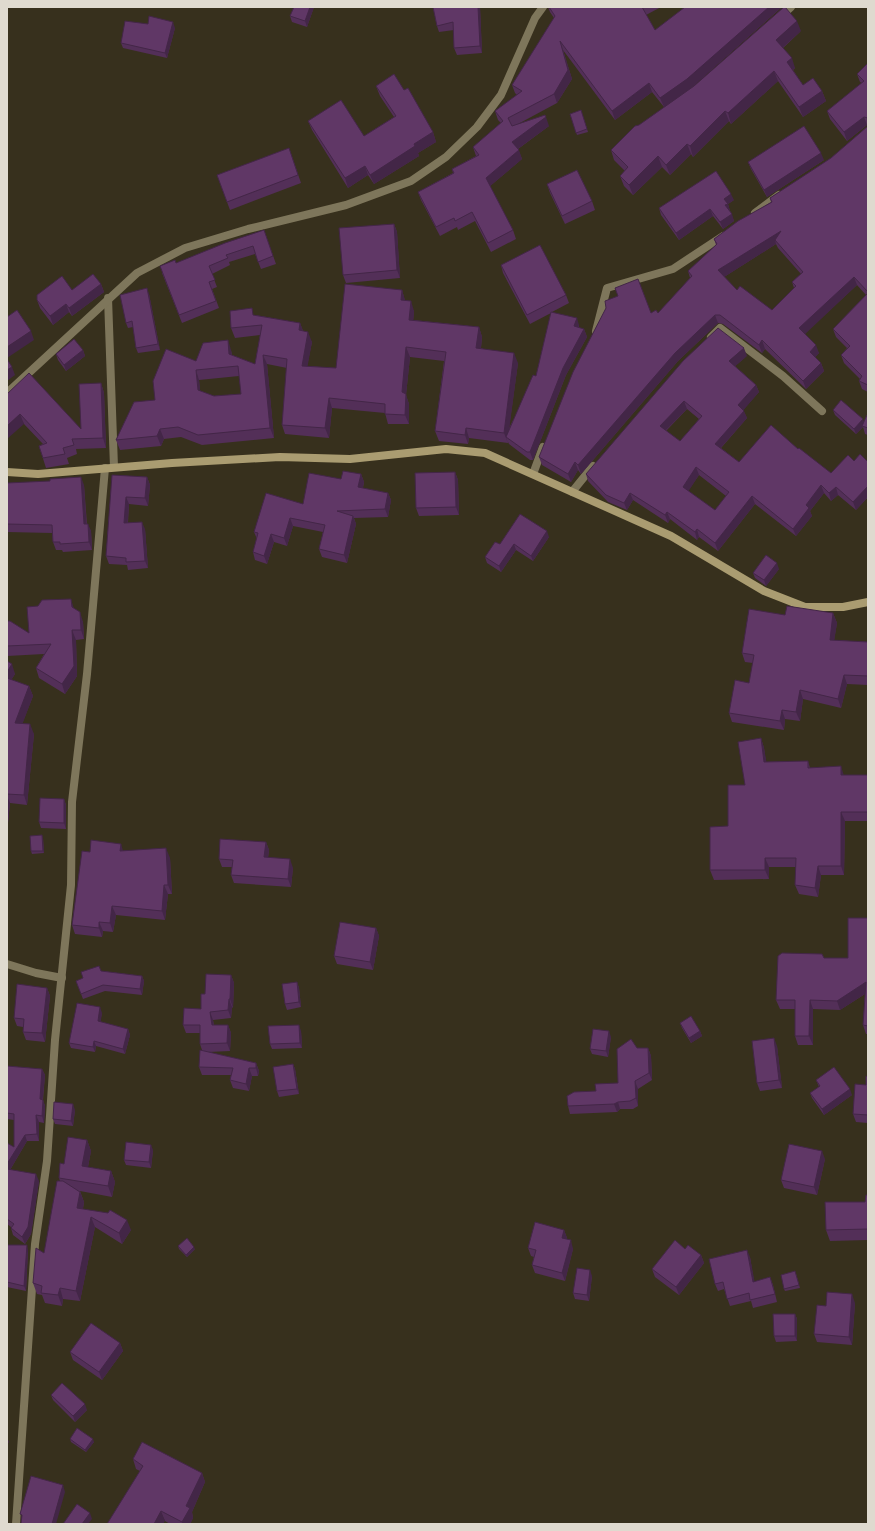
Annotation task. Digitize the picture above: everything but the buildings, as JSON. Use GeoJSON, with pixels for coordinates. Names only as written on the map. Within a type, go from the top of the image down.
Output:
{"type":"FeatureCollection","features":[{"type":"Feature","properties":{"kind":"main road"},"geometry":{"type":"LineString","coordinates":[[7,472],[38,474],[114,467],[280,457],[350,459],[446,449],[485,452],[672,536],[764,591],[805,607],[843,607],[868,602]]}},
{"type":"Feature","properties":{"kind":"street"},"geometry":{"type":"LineString","coordinates":[[7,393],[136,273],[185,248],[248,229],[346,205],[411,181],[446,157],[477,127],[501,95],[535,18],[543,7]]}},
{"type":"Feature","properties":{"kind":"street"},"geometry":{"type":"LineString","coordinates":[[774,22],[791,7]]}},
{"type":"Feature","properties":{"kind":"street"},"geometry":{"type":"LineString","coordinates":[[745,220],[787,190]]}},
{"type":"Feature","properties":{"kind":"street"},"geometry":{"type":"LineString","coordinates":[[593,336],[597,330],[607,288],[673,270],[733,229]]}},
{"type":"Feature","properties":{"kind":"street"},"geometry":{"type":"LineString","coordinates":[[108,298],[114,467]]}},
{"type":"Feature","properties":{"kind":"street"},"geometry":{"type":"LineString","coordinates":[[704,344],[720,328],[783,376],[822,411]]}},
{"type":"Feature","properties":{"kind":"street"},"geometry":{"type":"LineString","coordinates":[[533,474],[546,439]]}},
{"type":"Feature","properties":{"kind":"street"},"geometry":{"type":"LineString","coordinates":[[572,492],[598,461]]}},
{"type":"Feature","properties":{"kind":"street"},"geometry":{"type":"LineString","coordinates":[[16,1524],[35,1244],[47,1161],[71,885],[72,802],[87,674],[105,468]]}},
{"type":"Feature","properties":{"kind":"street"},"geometry":{"type":"LineString","coordinates":[[7,964],[36,973],[62,978]]}}]}
